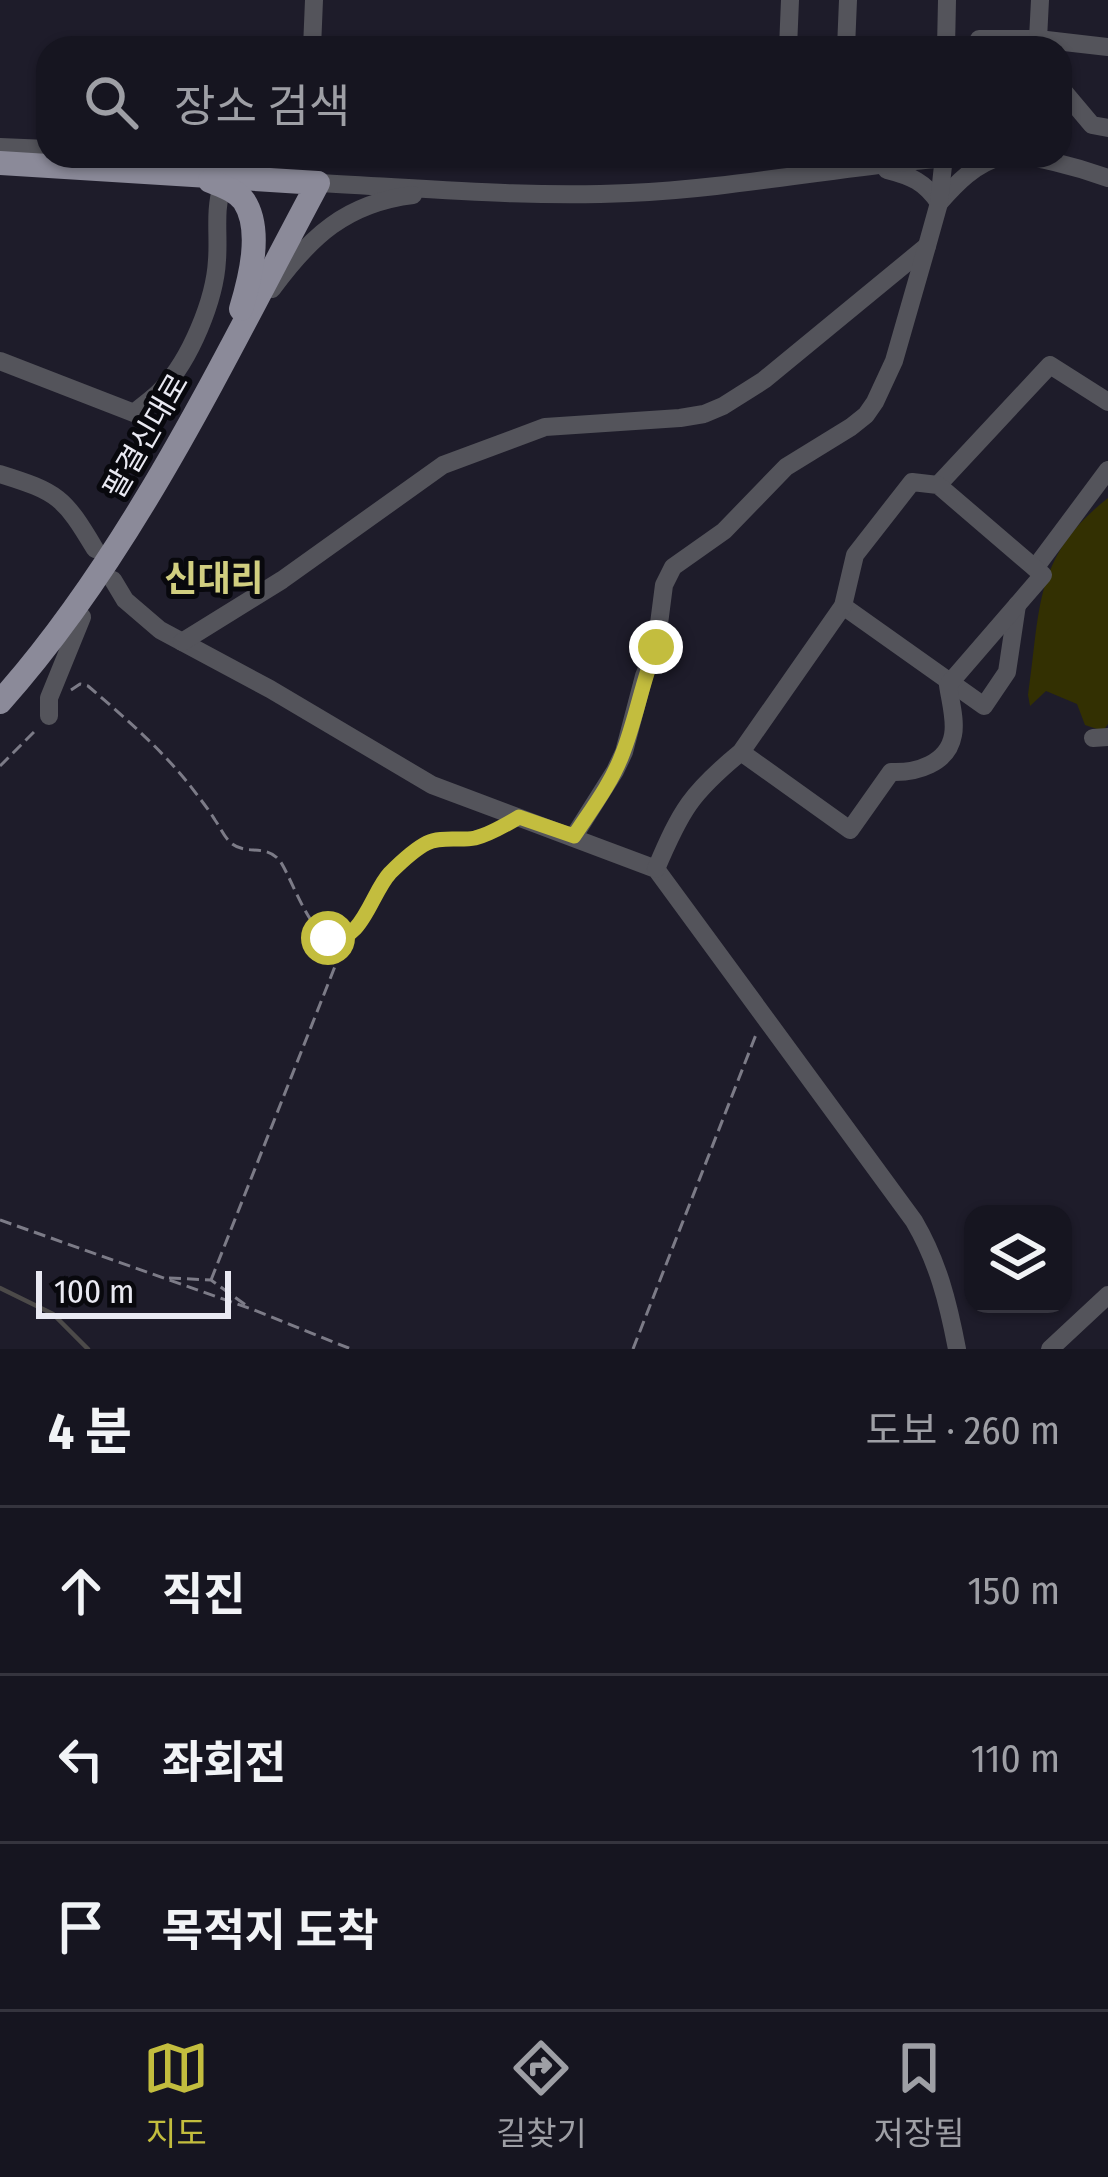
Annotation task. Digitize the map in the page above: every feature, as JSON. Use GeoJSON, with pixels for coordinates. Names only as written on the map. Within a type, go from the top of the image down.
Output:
{"type":"FeatureCollection","features":[{"type":"Feature","properties":{"kind":"main road"},"geometry":{"type":"LineString","coordinates":[[0,163],[36,165]]}},
{"type":"Feature","properties":{"kind":"main road"},"geometry":{"type":"LineString","coordinates":[[84,168],[184,174],[225,170],[318,183]]}},
{"type":"Feature","properties":{"kind":"main road"},"geometry":{"type":"LineString","coordinates":[[225,170],[252,220],[250,269],[230,347]]}},
{"type":"Feature","properties":{"kind":"main road","name":"팔결신대로"},"geometry":{"type":"LineString","coordinates":[[0,702],[75,609],[142,505],[318,183]]}},
{"type":"Feature","properties":{"kind":"street"},"geometry":{"type":"LineString","coordinates":[[312,36],[314,0]]}},
{"type":"Feature","properties":{"kind":"street"},"geometry":{"type":"LineString","coordinates":[[788,36],[790,0]]}},
{"type":"Feature","properties":{"kind":"street"},"geometry":{"type":"LineString","coordinates":[[846,36],[848,0]]}},
{"type":"Feature","properties":{"kind":"street"},"geometry":{"type":"LineString","coordinates":[[946,36],[947,0]]}},
{"type":"Feature","properties":{"kind":"street"},"geometry":{"type":"LineString","coordinates":[[1038,36],[1040,0]]}},
{"type":"Feature","properties":{"kind":"street"},"geometry":{"type":"LineString","coordinates":[[1072,43],[1108,47]]}},
{"type":"Feature","properties":{"kind":"street"},"geometry":{"type":"LineString","coordinates":[[1072,102],[1091,125],[1108,128]]}},
{"type":"Feature","properties":{"kind":"street"},"geometry":{"type":"LineString","coordinates":[[0,147],[36,148]]}},
{"type":"Feature","properties":{"kind":"street"},"geometry":{"type":"LineString","coordinates":[[1072,167],[1108,178]]}},
{"type":"Feature","properties":{"kind":"street"},"geometry":{"type":"LineString","coordinates":[[318,183],[629,193],[866,168]]}},
{"type":"Feature","properties":{"kind":"street"},"geometry":{"type":"LineString","coordinates":[[879,168],[925,184],[939,203]]}},
{"type":"Feature","properties":{"kind":"street"},"geometry":{"type":"LineString","coordinates":[[574,836],[624,752],[656,647],[668,574],[724,531],[786,467],[866,416],[875,402],[894,361],[939,203],[943,168]]}},
{"type":"Feature","properties":{"kind":"street"},"geometry":{"type":"LineString","coordinates":[[939,203],[980,168]]}},
{"type":"Feature","properties":{"kind":"street"},"geometry":{"type":"LineString","coordinates":[[0,361],[134,413],[165,386],[207,311],[216,269],[216,214],[225,170]]}},
{"type":"Feature","properties":{"kind":"street"},"geometry":{"type":"LineString","coordinates":[[230,347],[286,270],[328,226],[374,202],[455,189]]}},
{"type":"Feature","properties":{"kind":"street"},"geometry":{"type":"LineString","coordinates":[[182,642],[282,580],[443,465],[544,427],[680,418],[723,406],[764,380],[927,246]]}},
{"type":"Feature","properties":{"kind":"street"},"geometry":{"type":"LineString","coordinates":[[938,485],[1050,364],[1108,402]]}},
{"type":"Feature","properties":{"kind":"street"},"geometry":{"type":"LineString","coordinates":[[1035,568],[1108,470]]}},
{"type":"Feature","properties":{"kind":"street"},"geometry":{"type":"LineString","coordinates":[[0,474],[53,493],[68,505],[95,549]]}},
{"type":"Feature","properties":{"kind":"street"},"geometry":{"type":"LineString","coordinates":[[656,869],[681,812],[741,752],[844,606],[855,555],[912,482],[938,485],[1043,575],[948,685],[954,733],[946,751],[917,772],[892,772],[850,830],[741,752]]}},
{"type":"Feature","properties":{"kind":"street"},"geometry":{"type":"LineString","coordinates":[[113,580],[139,615],[432,785],[656,869],[914,1221],[948,1299],[957,1349]]}},
{"type":"Feature","properties":{"kind":"street"},"geometry":{"type":"LineString","coordinates":[[844,606],[984,706],[1007,673],[1017,605]]}},
{"type":"Feature","properties":{"kind":"street"},"geometry":{"type":"LineString","coordinates":[[50,716],[49,698],[82,617],[75,609]]}},
{"type":"Feature","properties":{"kind":"street"},"geometry":{"type":"LineString","coordinates":[[1050,1349],[1108,1295]]}},
{"type":"Feature","properties":{"kind":"path"},"geometry":{"type":"LineString","coordinates":[[72,689],[88,686],[157,746],[229,841],[237,847],[273,853],[291,878],[308,917],[328,938],[347,936]]}},
{"type":"Feature","properties":{"kind":"path"},"geometry":{"type":"LineString","coordinates":[[0,766],[50,716]]}},
{"type":"Feature","properties":{"kind":"path"},"geometry":{"type":"LineString","coordinates":[[211,1280],[347,936],[365,916],[380,885],[424,844],[476,838],[519,817]]}},
{"type":"Feature","properties":{"kind":"path"},"geometry":{"type":"LineString","coordinates":[[633,1349],[764,1015]]}},
{"type":"Feature","properties":{"kind":"path"},"geometry":{"type":"LineString","coordinates":[[0,1220],[351,1349]]}},
{"type":"Feature","properties":{"kind":"path"},"geometry":{"type":"LineString","coordinates":[[162,1278],[211,1280],[254,1310]]}},
{"type":"Feature","properties":{"kind":"shaded area"},"geometry":{"type":"Polygon","coordinates":[[[1108,498],[1108,724],[1103,731],[1085,725],[1077,704],[1046,691],[1030,706],[1028,695],[1039,610],[1053,563],[1066,541],[1108,498]]]}},
{"type":"Feature","properties":{"kind":"waterway"},"geometry":{"type":"LineString","coordinates":[[0,1288],[53,1314],[88,1349]]}},
{"type":"Feature","properties":{"kind":"district","name":"신대리"},"geometry":{"type":"Point","coordinates":[214,578]}},
{"type":"Feature","properties":{"kind":"route"},"geometry":{"type":"LineString","coordinates":[[328,938],[347,936],[390,873],[424,844],[476,838],[519,817],[574,836],[624,752],[656,647]]}}]}
